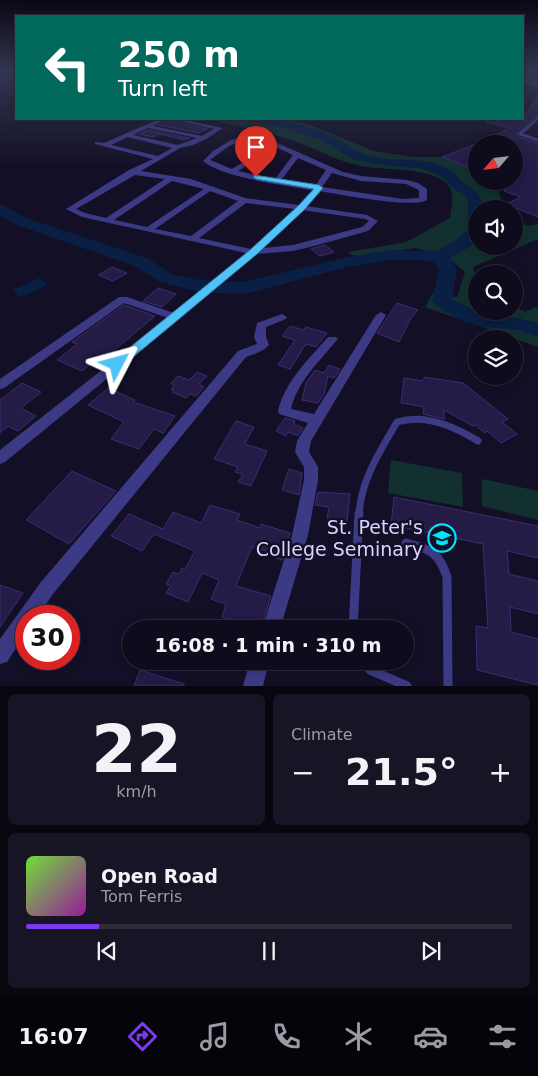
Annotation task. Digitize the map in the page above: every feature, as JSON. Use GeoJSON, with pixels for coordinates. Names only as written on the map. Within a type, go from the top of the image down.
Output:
{"type":"FeatureCollection","features":[{"type":"Feature","properties":{"kind":"street"},"geometry":{"type":"LineString","coordinates":[[105,145],[161,120]]}},
{"type":"Feature","properties":{"kind":"street"},"geometry":{"type":"LineString","coordinates":[[132,172],[188,181],[244,200],[367,217],[374,220],[365,229],[326,240],[293,248],[253,252],[107,221],[82,215],[70,209],[132,172],[178,147],[191,144],[220,128],[178,120]]}},
{"type":"Feature","properties":{"kind":"street"},"geometry":{"type":"LineString","coordinates":[[147,126],[204,138]]}},
{"type":"Feature","properties":{"kind":"street"},"geometry":{"type":"LineString","coordinates":[[127,135],[178,147]]}},
{"type":"Feature","properties":{"kind":"street"},"geometry":{"type":"LineString","coordinates":[[246,136],[260,137],[298,154],[351,176],[406,182],[420,186],[423,188],[423,200],[403,201],[277,181],[232,172],[206,161],[210,155],[246,136]]}},
{"type":"Feature","properties":{"kind":"street"},"geometry":{"type":"LineString","coordinates":[[97,143],[158,158]]}},
{"type":"Feature","properties":{"kind":"street"},"geometry":{"type":"LineString","coordinates":[[232,172],[277,144]]}},
{"type":"Feature","properties":{"kind":"street"},"geometry":{"type":"LineString","coordinates":[[277,181],[298,154]]}},
{"type":"Feature","properties":{"kind":"street"},"geometry":{"type":"LineString","coordinates":[[0,458],[176,317],[253,252],[301,208],[319,188],[331,168]]}},
{"type":"Feature","properties":{"kind":"street"},"geometry":{"type":"LineString","coordinates":[[107,221],[170,179]]}},
{"type":"Feature","properties":{"kind":"street"},"geometry":{"type":"LineString","coordinates":[[149,229],[210,188]]}},
{"type":"Feature","properties":{"kind":"street"},"geometry":{"type":"LineString","coordinates":[[194,238],[244,200]]}},
{"type":"Feature","properties":{"kind":"street"},"geometry":{"type":"LineString","coordinates":[[0,385],[124,299],[176,317]]}},
{"type":"Feature","properties":{"kind":"street"},"geometry":{"type":"LineString","coordinates":[[274,620],[300,535],[311,480],[311,467],[302,452],[304,441],[381,315]]}},
{"type":"Feature","properties":{"kind":"street"},"geometry":{"type":"LineString","coordinates":[[35,605],[120,499],[242,354],[263,345],[260,337],[261,325],[282,317]]}},
{"type":"Feature","properties":{"kind":"street"},"geometry":{"type":"LineString","coordinates":[[317,420],[296,416],[284,411],[285,402],[297,382],[332,339]]}},
{"type":"Feature","properties":{"kind":"street"},"geometry":{"type":"LineString","coordinates":[[0,655],[15,634]]}},
{"type":"Feature","properties":{"kind":"street"},"geometry":{"type":"LineString","coordinates":[[253,686],[257,670]]}},
{"type":"Feature","properties":{"kind":"lane"},"geometry":{"type":"LineString","coordinates":[[538,118],[520,134],[538,140]]}},
{"type":"Feature","properties":{"kind":"lane"},"geometry":{"type":"LineString","coordinates":[[354,620],[360,504],[373,462],[397,422],[409,418],[430,420],[459,429],[478,441]]}},
{"type":"Feature","properties":{"kind":"lane"},"geometry":{"type":"LineString","coordinates":[[406,544],[437,553],[444,564],[447,577],[448,686]]}},
{"type":"Feature","properties":{"kind":"lane"},"geometry":{"type":"LineString","coordinates":[[370,670],[407,686]]}},
{"type":"Feature","properties":{"kind":"green space"},"geometry":{"type":"Polygon","coordinates":[[[210,120],[286,120],[305,123],[374,151],[413,157],[442,157],[468,167],[468,190],[498,190],[501,200],[468,200],[468,255],[501,255],[478,265],[468,265],[468,320],[523,320],[523,311],[525,312],[535,307],[538,308],[538,347],[523,342],[523,330],[490,330],[425,307],[432,294],[457,297],[465,272],[447,257],[415,248],[355,257],[348,252],[406,242],[450,218],[452,194],[445,182],[437,177],[418,172],[356,165],[283,137],[210,120]]]}},
{"type":"Feature","properties":{"kind":"green space"},"geometry":{"type":"Polygon","coordinates":[[[523,224],[527,226],[538,224],[538,239],[523,245],[523,224]]]}},
{"type":"Feature","properties":{"kind":"green space"},"geometry":{"type":"Polygon","coordinates":[[[391,460],[462,473],[463,507],[388,493],[391,460]]]}},
{"type":"Feature","properties":{"kind":"green space"},"geometry":{"type":"Polygon","coordinates":[[[482,479],[538,491],[538,520],[482,506],[482,479]]]}},
{"type":"Feature","properties":{"kind":"water"},"geometry":{"type":"Polygon","coordinates":[[[40,278],[48,285],[20,297],[12,290],[40,278]]]}},
{"type":"Feature","properties":{"kind":"building"},"geometry":{"type":"Polygon","coordinates":[[[533,103],[538,103],[538,115],[518,135],[496,135],[510,128],[486,122],[487,120],[524,120],[533,103]]]}},
{"type":"Feature","properties":{"kind":"building"},"geometry":{"type":"Polygon","coordinates":[[[168,120],[207,129],[199,133],[158,125],[168,120]]]}},
{"type":"Feature","properties":{"kind":"building"},"geometry":{"type":"Polygon","coordinates":[[[148,130],[189,138],[185,140],[160,134],[153,137],[139,134],[148,130]]]}},
{"type":"Feature","properties":{"kind":"building"},"geometry":{"type":"Polygon","coordinates":[[[523,138],[538,143],[538,217],[523,211],[523,200],[515,200],[521,197],[504,191],[523,190],[523,138]]]}},
{"type":"Feature","properties":{"kind":"building"},"geometry":{"type":"Polygon","coordinates":[[[468,147],[468,167],[442,157],[468,147]]]}},
{"type":"Feature","properties":{"kind":"building"},"geometry":{"type":"Polygon","coordinates":[[[325,245],[334,252],[320,256],[311,249],[325,245]]]}},
{"type":"Feature","properties":{"kind":"building"},"geometry":{"type":"Polygon","coordinates":[[[112,267],[127,273],[113,281],[98,275],[112,267]]]}},
{"type":"Feature","properties":{"kind":"building"},"geometry":{"type":"Polygon","coordinates":[[[158,288],[176,294],[162,307],[143,301],[158,288]]]}},
{"type":"Feature","properties":{"kind":"building"},"geometry":{"type":"Polygon","coordinates":[[[397,303],[418,310],[411,318],[399,342],[377,333],[397,303]]]}},
{"type":"Feature","properties":{"kind":"building"},"geometry":{"type":"Polygon","coordinates":[[[124,305],[155,316],[112,352],[117,354],[104,365],[94,361],[82,371],[57,360],[77,344],[72,342],[124,305]]]}},
{"type":"Feature","properties":{"kind":"building"},"geometry":{"type":"Polygon","coordinates":[[[290,326],[304,330],[306,327],[327,333],[316,347],[306,344],[290,369],[278,365],[295,340],[282,336],[290,326]]]}},
{"type":"Feature","properties":{"kind":"building"},"geometry":{"type":"Polygon","coordinates":[[[329,365],[340,369],[334,378],[328,376],[324,394],[318,403],[302,400],[306,383],[315,370],[324,373],[329,365]]]}},
{"type":"Feature","properties":{"kind":"building"},"geometry":{"type":"Polygon","coordinates":[[[197,372],[207,376],[199,384],[204,387],[196,396],[190,394],[186,398],[172,392],[174,390],[171,389],[174,386],[171,383],[178,376],[189,380],[197,372]]]}},
{"type":"Feature","properties":{"kind":"building"},"geometry":{"type":"Polygon","coordinates":[[[425,377],[463,383],[508,419],[502,422],[517,434],[501,443],[487,431],[485,433],[475,425],[473,426],[444,410],[444,419],[423,414],[424,407],[401,403],[404,378],[422,381],[425,377]]]}},
{"type":"Feature","properties":{"kind":"building"},"geometry":{"type":"Polygon","coordinates":[[[22,383],[41,392],[21,408],[36,416],[18,431],[8,426],[0,433],[0,400],[22,383]]]}},
{"type":"Feature","properties":{"kind":"building"},"geometry":{"type":"Polygon","coordinates":[[[108,388],[135,400],[133,402],[175,416],[163,433],[154,429],[139,449],[111,439],[124,422],[88,405],[108,388]]]}},
{"type":"Feature","properties":{"kind":"building"},"geometry":{"type":"Polygon","coordinates":[[[285,418],[295,421],[294,424],[303,428],[298,436],[288,432],[286,436],[276,431],[285,418]]]}},
{"type":"Feature","properties":{"kind":"building"},"geometry":{"type":"Polygon","coordinates":[[[236,421],[254,427],[245,444],[267,451],[251,486],[238,482],[243,474],[235,472],[238,467],[214,459],[236,421]]]}},
{"type":"Feature","properties":{"kind":"building"},"geometry":{"type":"Polygon","coordinates":[[[289,469],[302,473],[299,495],[282,490],[289,469]]]}},
{"type":"Feature","properties":{"kind":"building"},"geometry":{"type":"Polygon","coordinates":[[[72,471],[116,491],[69,544],[26,520],[72,471]]]}},
{"type":"Feature","properties":{"kind":"building"},"geometry":{"type":"Polygon","coordinates":[[[318,492],[350,494],[347,522],[327,518],[329,507],[315,505],[318,492]]]}},
{"type":"Feature","properties":{"kind":"building"},"geometry":{"type":"Polygon","coordinates":[[[394,497],[538,526],[538,558],[507,551],[509,574],[538,581],[538,614],[510,607],[511,632],[538,639],[538,685],[477,670],[476,626],[488,628],[483,544],[391,525],[394,497]]]}},
{"type":"Feature","properties":{"kind":"building"},"geometry":{"type":"Polygon","coordinates":[[[210,505],[240,514],[237,520],[260,528],[261,524],[290,533],[282,560],[272,557],[273,553],[252,547],[236,586],[271,596],[263,620],[234,620],[222,617],[226,604],[211,599],[219,580],[202,573],[188,602],[166,593],[171,586],[166,584],[173,572],[179,574],[182,568],[185,569],[195,551],[154,534],[142,551],[111,536],[129,514],[163,529],[173,512],[201,523],[210,505]]]}},
{"type":"Feature","properties":{"kind":"building"},"geometry":{"type":"Polygon","coordinates":[[[0,585],[23,593],[0,627],[0,585]]]}},
{"type":"Feature","properties":{"kind":"building"},"geometry":{"type":"Polygon","coordinates":[[[140,670],[184,684],[184,686],[134,686],[140,670]]]}},
{"type":"Feature","properties":{"kind":"waterway"},"geometry":{"type":"LineString","coordinates":[[258,120],[286,125],[325,137],[359,157],[422,164],[446,173],[459,186],[469,191],[475,202],[476,230],[465,242],[440,256]]}},
{"type":"Feature","properties":{"kind":"waterway"},"geometry":{"type":"LineString","coordinates":[[0,209],[20,221],[141,262],[166,278],[199,286],[244,288],[348,262],[390,255],[421,254],[440,256]]}},
{"type":"Feature","properties":{"kind":"waterway"},"geometry":{"type":"LineString","coordinates":[[440,256],[448,269],[442,301],[478,320],[525,325],[538,331]]}},
{"type":"Feature","properties":{"kind":"place","name":"St. Peter's College Seminary"},"geometry":{"type":"Point","coordinates":[442,538]}},
{"type":"Feature","properties":{"kind":"route"},"geometry":{"type":"LineString","coordinates":[[117,364],[253,252],[301,208],[319,188],[256,177]]}}]}
